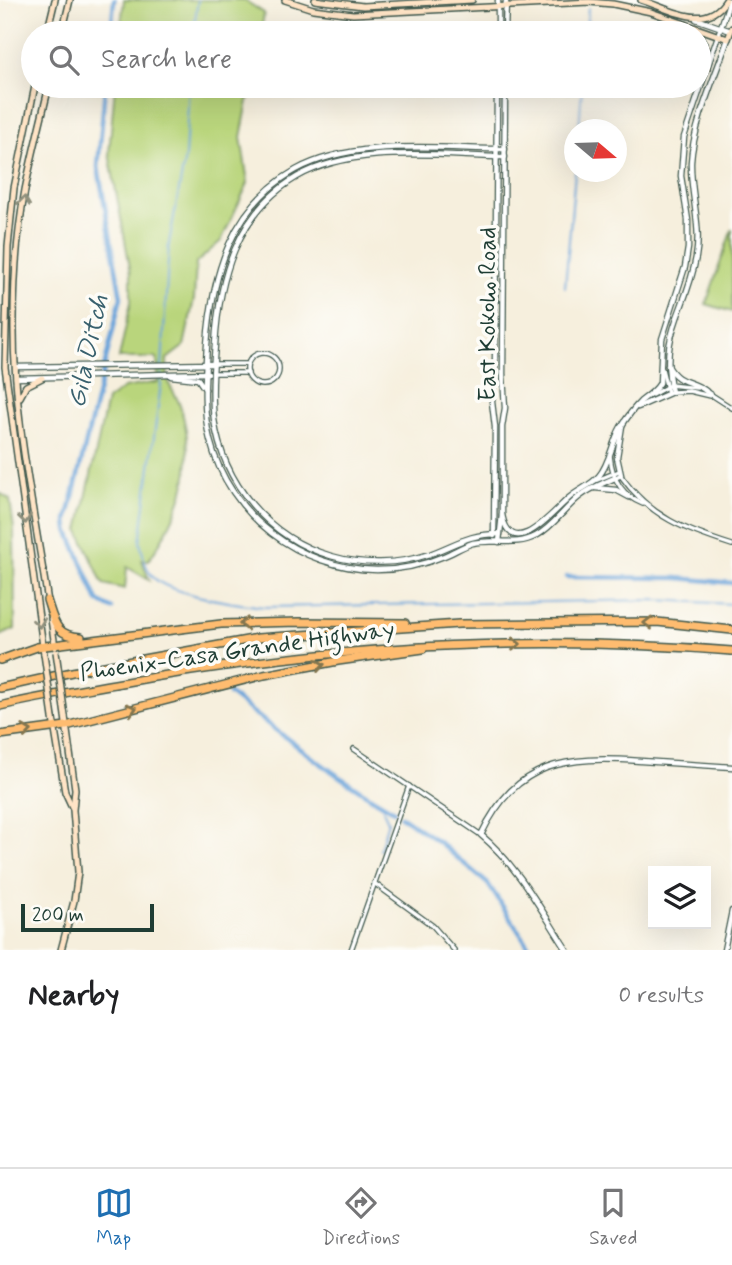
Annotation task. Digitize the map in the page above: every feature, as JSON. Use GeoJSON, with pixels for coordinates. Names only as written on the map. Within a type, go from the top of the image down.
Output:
{"type":"FeatureCollection","features":[{"type":"Feature","properties":{"kind":"highway"},"geometry":{"type":"LineString","coordinates":[[47,600],[54,622],[65,635],[106,637]]}},
{"type":"Feature","properties":{"kind":"highway","name":"Phoenix-Casa Grande Highway"},"geometry":{"type":"LineString","coordinates":[[0,688],[258,638],[459,624],[657,622],[732,629]]}},
{"type":"Feature","properties":{"kind":"highway"},"geometry":{"type":"LineString","coordinates":[[0,660],[106,637],[221,624],[459,624]]}},
{"type":"Feature","properties":{"kind":"highway","name":"Phoenix-Casa Grande Highway"},"geometry":{"type":"LineString","coordinates":[[0,706],[152,677],[320,654],[448,645],[584,643],[732,651]]}},
{"type":"Feature","properties":{"kind":"highway"},"geometry":{"type":"LineString","coordinates":[[0,735],[66,726],[264,675],[448,645]]}},
{"type":"Feature","properties":{"kind":"main road"},"geometry":{"type":"LineString","coordinates":[[50,21],[55,0]]}},
{"type":"Feature","properties":{"kind":"main road"},"geometry":{"type":"LineString","coordinates":[[65,21],[70,0]]}},
{"type":"Feature","properties":{"kind":"main road"},"geometry":{"type":"LineString","coordinates":[[285,0],[313,9],[353,14],[506,3],[589,2],[635,8],[675,21]]}},
{"type":"Feature","properties":{"kind":"main road"},"geometry":{"type":"LineString","coordinates":[[315,0],[363,6],[472,0]]}},
{"type":"Feature","properties":{"kind":"main road"},"geometry":{"type":"LineString","coordinates":[[641,0],[696,19],[713,14],[728,0]]}},
{"type":"Feature","properties":{"kind":"main road"},"geometry":{"type":"LineString","coordinates":[[711,33],[730,39],[732,30]]}},
{"type":"Feature","properties":{"kind":"main road"},"geometry":{"type":"LineString","coordinates":[[33,98],[14,188],[8,247],[3,379],[54,728],[65,792],[73,810]]}},
{"type":"Feature","properties":{"kind":"main road"},"geometry":{"type":"LineString","coordinates":[[46,98],[25,191],[18,243],[14,323],[16,379],[75,789],[73,810],[78,872],[74,901],[61,950]]}},
{"type":"Feature","properties":{"kind":"main road"},"geometry":{"type":"LineString","coordinates":[[3,367],[16,367]]}},
{"type":"Feature","properties":{"kind":"main road"},"geometry":{"type":"LineString","coordinates":[[19,400],[26,386],[42,378]]}},
{"type":"Feature","properties":{"kind":"main road"},"geometry":{"type":"LineString","coordinates":[[3,379],[16,379]]}},
{"type":"Feature","properties":{"kind":"street"},"geometry":{"type":"LineString","coordinates":[[711,57],[728,0]]}},
{"type":"Feature","properties":{"kind":"street"},"geometry":{"type":"LineString","coordinates":[[505,21],[506,3]]}},
{"type":"Feature","properties":{"kind":"street"},"geometry":{"type":"LineString","coordinates":[[696,19],[702,21]]}},
{"type":"Feature","properties":{"kind":"street"},"geometry":{"type":"LineString","coordinates":[[711,24],[732,30]]}},
{"type":"Feature","properties":{"kind":"street"},"geometry":{"type":"LineString","coordinates":[[711,91],[730,39]]}},
{"type":"Feature","properties":{"kind":"street","name":"East Kokoho Road"},"geometry":{"type":"LineString","coordinates":[[497,542],[495,424],[492,402],[496,315],[498,98]]}},
{"type":"Feature","properties":{"kind":"street","name":"East Kokoho Road"},"geometry":{"type":"LineString","coordinates":[[497,534],[502,515],[505,408],[505,98]]}},
{"type":"Feature","properties":{"kind":"street"},"geometry":{"type":"LineString","coordinates":[[593,482],[604,469],[610,449],[622,426],[660,383],[662,339],[685,267],[688,220],[681,170],[684,137],[697,98]]}},
{"type":"Feature","properties":{"kind":"street"},"geometry":{"type":"LineString","coordinates":[[668,386],[667,363],[672,330],[696,258],[697,219],[691,163],[698,126],[708,98]]}},
{"type":"Feature","properties":{"kind":"street"},"geometry":{"type":"LineString","coordinates":[[688,122],[698,126]]}},
{"type":"Feature","properties":{"kind":"street"},"geometry":{"type":"LineString","coordinates":[[505,149],[362,148],[310,163],[277,182],[243,217],[222,259],[213,293],[205,390],[205,417],[210,441],[218,463],[237,498],[264,528],[304,554],[326,562],[364,569],[403,568],[473,543],[527,540],[538,535],[584,493],[620,473]]}},
{"type":"Feature","properties":{"kind":"street"},"geometry":{"type":"LineString","coordinates":[[497,534],[473,536],[403,561],[365,562],[330,556],[287,537],[270,523],[244,493],[225,461],[217,438],[214,417],[213,373],[220,295],[229,260],[243,229],[281,188],[315,168],[365,156],[505,156]]}},
{"type":"Feature","properties":{"kind":"street"},"geometry":{"type":"LineString","coordinates":[[688,220],[697,219]]}},
{"type":"Feature","properties":{"kind":"street"},"geometry":{"type":"LineString","coordinates":[[215,286],[221,288]]}},
{"type":"Feature","properties":{"kind":"street"},"geometry":{"type":"LineString","coordinates":[[213,293],[220,295]]}},
{"type":"Feature","properties":{"kind":"street"},"geometry":{"type":"LineString","coordinates":[[496,315],[503,315]]}},
{"type":"Feature","properties":{"kind":"street"},"geometry":{"type":"LineString","coordinates":[[265,353],[276,360],[278,371],[274,380],[264,384],[253,381],[248,373],[248,365],[253,357],[265,353]]}},
{"type":"Feature","properties":{"kind":"street"},"geometry":{"type":"LineString","coordinates":[[660,360],[670,392]]}},
{"type":"Feature","properties":{"kind":"street"},"geometry":{"type":"LineString","coordinates":[[667,363],[677,379],[699,386],[732,408]]}},
{"type":"Feature","properties":{"kind":"street"},"geometry":{"type":"LineString","coordinates":[[16,367],[248,365]]}},
{"type":"Feature","properties":{"kind":"street"},"geometry":{"type":"LineString","coordinates":[[16,379],[248,373]]}},
{"type":"Feature","properties":{"kind":"street"},"geometry":{"type":"LineString","coordinates":[[167,374],[198,379],[205,390]]}},
{"type":"Feature","properties":{"kind":"street"},"geometry":{"type":"LineString","coordinates":[[646,398],[668,386],[694,386],[706,391]]}},
{"type":"Feature","properties":{"kind":"street"},"geometry":{"type":"LineString","coordinates":[[637,407],[670,392],[689,391],[715,397]]}},
{"type":"Feature","properties":{"kind":"street"},"geometry":{"type":"LineString","coordinates":[[495,424],[503,424]]}},
{"type":"Feature","properties":{"kind":"street"},"geometry":{"type":"LineString","coordinates":[[622,426],[617,457],[620,473],[645,505]]}},
{"type":"Feature","properties":{"kind":"street"},"geometry":{"type":"LineString","coordinates":[[610,449],[614,476],[629,497]]}},
{"type":"Feature","properties":{"kind":"street"},"geometry":{"type":"LineString","coordinates":[[502,515],[505,526],[514,534],[529,533],[575,492],[593,482],[614,476]]}},
{"type":"Feature","properties":{"kind":"street"},"geometry":{"type":"LineString","coordinates":[[584,493],[594,488],[609,488],[645,505],[665,520],[732,545]]}},
{"type":"Feature","properties":{"kind":"street"},"geometry":{"type":"LineString","coordinates":[[237,498],[244,493]]}},
{"type":"Feature","properties":{"kind":"street"},"geometry":{"type":"LineString","coordinates":[[364,569],[365,562]]}},
{"type":"Feature","properties":{"kind":"street"},"geometry":{"type":"LineString","coordinates":[[354,749],[495,847],[521,878],[568,950]]}},
{"type":"Feature","properties":{"kind":"street"},"geometry":{"type":"LineString","coordinates":[[481,835],[497,806],[511,790],[537,772],[554,765],[595,758],[732,767]]}},
{"type":"Feature","properties":{"kind":"street"},"geometry":{"type":"LineString","coordinates":[[351,950],[409,786]]}},
{"type":"Feature","properties":{"kind":"street"},"geometry":{"type":"LineString","coordinates":[[374,883],[433,926],[454,950]]}},
{"type":"Feature","properties":{"kind":"street"},"geometry":{"type":"LineString","coordinates":[[724,950],[732,911]]}},
{"type":"Feature","properties":{"kind":"green space"},"geometry":{"type":"Polygon","coordinates":[[[124,0],[244,0],[264,13],[263,21],[121,21],[124,0]]]}},
{"type":"Feature","properties":{"kind":"green space"},"geometry":{"type":"Polygon","coordinates":[[[114,98],[249,98],[241,137],[248,183],[221,241],[196,263],[194,299],[184,346],[167,359],[169,383],[178,400],[187,436],[187,474],[183,491],[160,543],[149,560],[142,560],[149,580],[127,567],[125,589],[103,584],[79,531],[107,400],[124,388],[158,382],[157,358],[119,358],[131,302],[131,273],[109,153],[114,98]]]}},
{"type":"Feature","properties":{"kind":"green space"},"geometry":{"type":"Polygon","coordinates":[[[732,229],[732,312],[706,304],[732,229]]]}},
{"type":"Feature","properties":{"kind":"green space"},"geometry":{"type":"Polygon","coordinates":[[[0,493],[10,500],[14,529],[15,629],[0,636],[0,493]]]}},
{"type":"Feature","properties":{"kind":"waterway","name":"Gila Ditch"},"geometry":{"type":"LineString","coordinates":[[112,21],[114,0]]}},
{"type":"Feature","properties":{"kind":"waterway"},"geometry":{"type":"LineString","coordinates":[[195,21],[198,0]]}},
{"type":"Feature","properties":{"kind":"waterway"},"geometry":{"type":"LineString","coordinates":[[587,21],[588,8]]}},
{"type":"Feature","properties":{"kind":"waterway","name":"Gila Ditch"},"geometry":{"type":"LineString","coordinates":[[104,98],[98,167],[121,297],[67,521],[68,530],[98,601],[112,609]]}},
{"type":"Feature","properties":{"kind":"waterway"},"geometry":{"type":"LineString","coordinates":[[188,98],[185,157],[169,243],[161,384],[140,542],[146,566],[154,578],[190,594],[264,607],[656,600],[732,604]]}},
{"type":"Feature","properties":{"kind":"waterway"},"geometry":{"type":"LineString","coordinates":[[580,119],[581,98]]}},
{"type":"Feature","properties":{"kind":"waterway"},"geometry":{"type":"LineString","coordinates":[[565,287],[574,182]]}},
{"type":"Feature","properties":{"kind":"waterway"},"geometry":{"type":"LineString","coordinates":[[567,577],[677,578],[732,583]]}},
{"type":"Feature","properties":{"kind":"waterway","name":"Gila Ditch"},"geometry":{"type":"LineString","coordinates":[[229,694],[330,770],[394,811]]}},
{"type":"Feature","properties":{"kind":"waterway"},"geometry":{"type":"LineString","coordinates":[[380,850],[388,821],[384,806]]}},
{"type":"Feature","properties":{"kind":"waterway","name":"Gila Ditch"},"geometry":{"type":"LineString","coordinates":[[401,816],[440,843],[488,884],[531,950]]}}]}
